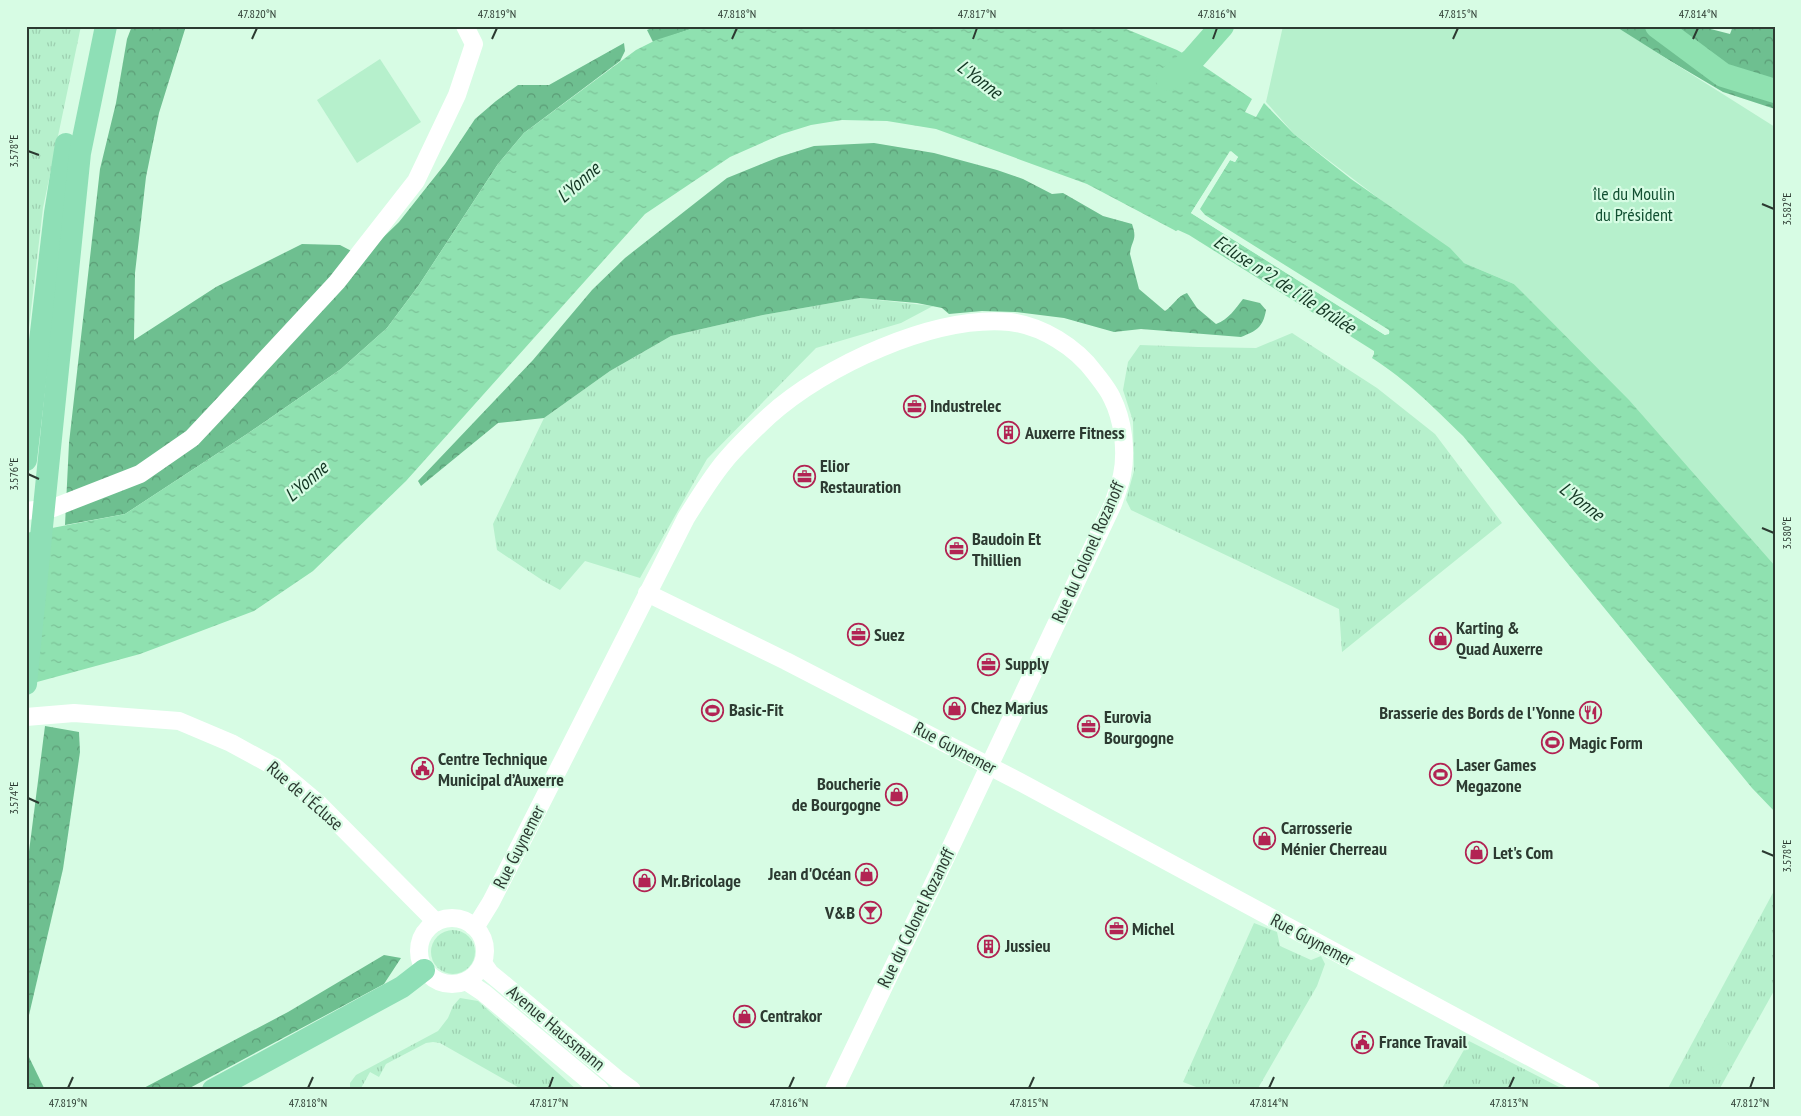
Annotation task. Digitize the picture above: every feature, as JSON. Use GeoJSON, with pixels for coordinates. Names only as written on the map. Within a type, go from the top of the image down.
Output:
{"type":"FeatureCollection","features":[{"type":"Feature","properties":{"kind":"main road"},"geometry":{"type":"LineString","coordinates":[[26,460],[55,213],[68,134],[92,26]]}},
{"type":"Feature","properties":{"kind":"main road"},"geometry":{"type":"LineString","coordinates":[[26,684],[73,210],[80,153],[106,26]]}},
{"type":"Feature","properties":{"kind":"main road"},"geometry":{"type":"LineString","coordinates":[[73,210],[114,26]]}},
{"type":"Feature","properties":{"kind":"main road"},"geometry":{"type":"LineString","coordinates":[[213,1090],[402,987],[424,970]]}},
{"type":"Feature","properties":{"kind":"street"},"geometry":{"type":"LineString","coordinates":[[26,511],[52,508],[140,474],[192,438],[337,282],[416,181],[457,96],[474,44],[465,26]]}},
{"type":"Feature","properties":{"kind":"street","name":"Rue du Colonel Rozanoff"},"geometry":{"type":"LineString","coordinates":[[647,593],[686,518],[724,461],[769,416],[793,397],[833,371],[876,351],[928,331],[982,323],[1010,322],[1037,329],[1065,344],[1087,362],[1113,399],[1124,446],[1122,475],[1113,504],[834,1090]]}},
{"type":"Feature","properties":{"kind":"street","name":"Rue Guynemer"},"geometry":{"type":"LineString","coordinates":[[473,926],[478,922],[491,902],[647,593],[786,661],[989,766],[1591,1090]]}},
{"type":"Feature","properties":{"kind":"street","name":"Rue de l'Écluse"},"geometry":{"type":"LineString","coordinates":[[26,717],[74,713],[178,721],[231,743],[275,767],[320,805],[436,922]]}},
{"type":"Feature","properties":{"kind":"street"},"geometry":{"type":"LineString","coordinates":[[445,918],[465,920],[473,926],[480,933],[485,953],[483,963],[473,976],[458,984],[448,984],[431,977],[424,970],[420,960],[419,949],[421,938],[427,929],[445,918]]}},
{"type":"Feature","properties":{"kind":"street","name":"Avenue Haussmann"},"geometry":{"type":"LineString","coordinates":[[483,963],[495,978],[632,1090]]}},
{"type":"Feature","properties":{"kind":"street","name":"Avenue Haussmann"},"geometry":{"type":"LineString","coordinates":[[466,981],[484,993],[600,1090]]}},
{"type":"Feature","properties":{"kind":"green space"},"geometry":{"type":"Polygon","coordinates":[[[26,26],[81,26],[43,208],[26,353],[26,26]]]}},
{"type":"Feature","properties":{"kind":"green space"},"geometry":{"type":"Polygon","coordinates":[[[132,26],[186,26],[159,113],[146,177],[135,273],[134,340],[216,287],[302,244],[340,245],[363,257],[399,222],[445,164],[475,119],[496,101],[518,85],[549,85],[624,43],[625,51],[620,61],[524,133],[498,164],[419,285],[387,328],[341,369],[247,434],[125,514],[65,525],[69,443],[100,169],[116,103],[127,39],[132,26]]]}},
{"type":"Feature","properties":{"kind":"green space"},"geometry":{"type":"Polygon","coordinates":[[[656,26],[700,26],[653,42],[647,30],[656,26]]]}},
{"type":"Feature","properties":{"kind":"green space","name":"île du Moulin du Président"},"geometry":{"type":"Polygon","coordinates":[[[1283,26],[1615,26],[1775,127],[1775,571],[1514,284],[1464,263],[1294,134],[1266,102],[1283,26]]]}},
{"type":"Feature","properties":{"kind":"green space"},"geometry":{"type":"Polygon","coordinates":[[[1611,26],[1699,26],[1730,34],[1733,26],[1775,26],[1775,109],[1723,92],[1611,26]]]}},
{"type":"Feature","properties":{"kind":"green space"},"geometry":{"type":"Polygon","coordinates":[[[380,59],[421,122],[357,163],[317,100],[380,59]]]}},
{"type":"Feature","properties":{"kind":"green space"},"geometry":{"type":"Polygon","coordinates":[[[874,143],[934,153],[997,170],[1023,179],[1052,194],[1063,193],[1103,216],[1132,224],[1134,237],[1130,254],[1139,289],[1165,311],[1187,293],[1197,308],[1216,324],[1228,317],[1243,299],[1260,303],[1266,310],[1263,321],[1255,331],[1241,337],[1141,329],[1114,332],[1064,318],[1015,312],[982,311],[949,314],[942,308],[917,303],[860,298],[763,315],[671,336],[610,371],[544,418],[498,423],[421,486],[418,481],[533,360],[592,290],[625,258],[727,178],[779,157],[814,146],[874,143]]]}},
{"type":"Feature","properties":{"kind":"green space"},"geometry":{"type":"Polygon","coordinates":[[[860,298],[933,306],[901,323],[816,348],[707,459],[640,578],[585,561],[560,590],[497,550],[493,524],[544,418],[610,371],[671,336],[763,315],[860,298]]]}},
{"type":"Feature","properties":{"kind":"green space"},"geometry":{"type":"Polygon","coordinates":[[[1292,333],[1377,388],[1435,434],[1502,523],[1342,652],[1339,609],[1131,510],[1126,500],[1134,471],[1133,421],[1123,390],[1128,362],[1140,345],[1256,348],[1292,333]]]}},
{"type":"Feature","properties":{"kind":"green space"},"geometry":{"type":"Polygon","coordinates":[[[45,726],[79,732],[80,752],[63,869],[26,1028],[26,875],[45,726]]]}},
{"type":"Feature","properties":{"kind":"green space"},"geometry":{"type":"Polygon","coordinates":[[[1775,889],[1775,989],[1719,1090],[1667,1090],[1775,889]]]}},
{"type":"Feature","properties":{"kind":"green space"},"geometry":{"type":"Polygon","coordinates":[[[1254,923],[1277,932],[1280,946],[1311,960],[1321,956],[1325,964],[1317,986],[1257,1090],[1204,1090],[1183,1082],[1254,923]]]}},
{"type":"Feature","properties":{"kind":"green space"},"geometry":{"type":"Polygon","coordinates":[[[453,930],[465,934],[471,940],[475,952],[471,964],[465,970],[453,974],[441,970],[435,964],[431,952],[435,940],[441,934],[453,930]]]}},
{"type":"Feature","properties":{"kind":"green space"},"geometry":{"type":"Polygon","coordinates":[[[384,955],[401,958],[384,984],[186,1090],[140,1090],[288,1012],[384,955]]]}},
{"type":"Feature","properties":{"kind":"green space"},"geometry":{"type":"Polygon","coordinates":[[[460,998],[478,1001],[577,1090],[523,1090],[440,1043],[433,1042],[426,1043],[386,1064],[379,1077],[370,1072],[360,1090],[350,1090],[350,1083],[356,1075],[438,1031],[460,998]]]}},
{"type":"Feature","properties":{"kind":"green space"},"geometry":{"type":"Polygon","coordinates":[[[1725,1037],[1734,1056],[1705,1072],[1696,1052],[1725,1037]]]}},
{"type":"Feature","properties":{"kind":"green space"},"geometry":{"type":"Polygon","coordinates":[[[1469,1041],[1565,1090],[1441,1090],[1469,1041]]]}},
{"type":"Feature","properties":{"kind":"green space"},"geometry":{"type":"Polygon","coordinates":[[[26,1051],[45,1090],[26,1090],[26,1051]]]}},
{"type":"Feature","properties":{"kind":"water"},"geometry":{"type":"Polygon","coordinates":[[[700,26],[1119,26],[1177,50],[1252,99],[1245,112],[1256,117],[1264,103],[1294,134],[1351,179],[1450,248],[1464,263],[1514,284],[1629,400],[1775,566],[1775,812],[1752,788],[1463,436],[1409,385],[1372,358],[1374,351],[1189,235],[1178,230],[1176,231],[1087,184],[936,129],[887,121],[842,120],[811,125],[782,134],[730,157],[645,214],[406,481],[313,571],[254,611],[140,654],[26,685],[26,533],[125,514],[247,434],[341,369],[387,328],[419,285],[498,164],[524,133],[636,50],[656,40],[700,26]],[[1230,151],[1191,213],[1385,335],[1390,332],[1204,215],[1199,209],[1230,160],[1235,162],[1238,157],[1230,151]]]}},
{"type":"Feature","properties":{"kind":"pier"},"geometry":{"type":"Polygon","coordinates":[[[1231,151],[1238,157],[1235,162],[1230,160],[1200,209],[1205,215],[1389,330],[1389,334],[1385,335],[1191,213],[1231,151]]]}},
{"type":"Feature","properties":{"kind":"waterway"},"geometry":{"type":"LineString","coordinates":[[1168,79],[1193,59],[1222,26]]}},
{"type":"Feature","properties":{"kind":"waterway"},"geometry":{"type":"LineString","coordinates":[[1657,26],[1723,75],[1775,91]]}},
{"type":"Feature","properties":{"kind":"place","name":"Industrelec"},"geometry":{"type":"Point","coordinates":[914,406]}},
{"type":"Feature","properties":{"kind":"place","name":"Auxerre Fitness"},"geometry":{"type":"Point","coordinates":[1009,433]}},
{"type":"Feature","properties":{"kind":"place","name":"Elior Restauration"},"geometry":{"type":"Point","coordinates":[804,476]}},
{"type":"Feature","properties":{"kind":"place","name":"Baudoin Et Thillien"},"geometry":{"type":"Point","coordinates":[956,549]}},
{"type":"Feature","properties":{"kind":"place","name":"Suez"},"geometry":{"type":"Point","coordinates":[858,635]}},
{"type":"Feature","properties":{"kind":"place","name":"Karting & Quad Auxerre"},"geometry":{"type":"Point","coordinates":[1440,638]}},
{"type":"Feature","properties":{"kind":"place","name":"Supply"},"geometry":{"type":"Point","coordinates":[989,664]}},
{"type":"Feature","properties":{"kind":"place","name":"Chez Marius"},"geometry":{"type":"Point","coordinates":[955,708]}},
{"type":"Feature","properties":{"kind":"place","name":"Basic-Fit"},"geometry":{"type":"Point","coordinates":[713,710]}},
{"type":"Feature","properties":{"kind":"place","name":"Brasserie des Bords de l'Yonne"},"geometry":{"type":"Point","coordinates":[1591,713]}},
{"type":"Feature","properties":{"kind":"place","name":"Eurovia Bourgogne"},"geometry":{"type":"Point","coordinates":[1088,727]}},
{"type":"Feature","properties":{"kind":"place","name":"Magic Form"},"geometry":{"type":"Point","coordinates":[1553,743]}},
{"type":"Feature","properties":{"kind":"place","name":"Centre Technique Municipal d’Auxerre"},"geometry":{"type":"Point","coordinates":[422,769]}},
{"type":"Feature","properties":{"kind":"place","name":"Laser Games Megazone"},"geometry":{"type":"Point","coordinates":[1440,775]}},
{"type":"Feature","properties":{"kind":"place","name":"Boucherie de Bourgogne"},"geometry":{"type":"Point","coordinates":[897,794]}},
{"type":"Feature","properties":{"kind":"place","name":"Carrosserie Ménier Cherreau"},"geometry":{"type":"Point","coordinates":[1265,838]}},
{"type":"Feature","properties":{"kind":"place","name":"Let's Com"},"geometry":{"type":"Point","coordinates":[1477,853]}},
{"type":"Feature","properties":{"kind":"place","name":"Jean d'Océan"},"geometry":{"type":"Point","coordinates":[867,874]}},
{"type":"Feature","properties":{"kind":"place","name":"Mr.Bricolage"},"geometry":{"type":"Point","coordinates":[645,881]}},
{"type":"Feature","properties":{"kind":"place","name":"V&B"},"geometry":{"type":"Point","coordinates":[871,913]}},
{"type":"Feature","properties":{"kind":"place","name":"Michel"},"geometry":{"type":"Point","coordinates":[1116,929]}},
{"type":"Feature","properties":{"kind":"place","name":"Jussieu"},"geometry":{"type":"Point","coordinates":[989,946]}},
{"type":"Feature","properties":{"kind":"place","name":"Centrakor"},"geometry":{"type":"Point","coordinates":[744,1016]}},
{"type":"Feature","properties":{"kind":"place","name":"France Travail"},"geometry":{"type":"Point","coordinates":[1363,1042]}},
{"type":"Feature","properties":{"kind":"water label","name":"L'Yonne"},"geometry":{"type":"Point","coordinates":[980,79]}},
{"type":"Feature","properties":{"kind":"water label","name":"L'Yonne"},"geometry":{"type":"Point","coordinates":[578,182]}},
{"type":"Feature","properties":{"kind":"water label","name":"Ecluse n°2 de l'Île Brûlée"},"geometry":{"type":"Point","coordinates":[1285,284]}},
{"type":"Feature","properties":{"kind":"water label","name":"L'Yonne"},"geometry":{"type":"Point","coordinates":[306,481]}},
{"type":"Feature","properties":{"kind":"water label","name":"L'Yonne"},"geometry":{"type":"Point","coordinates":[1582,501]}}]}
